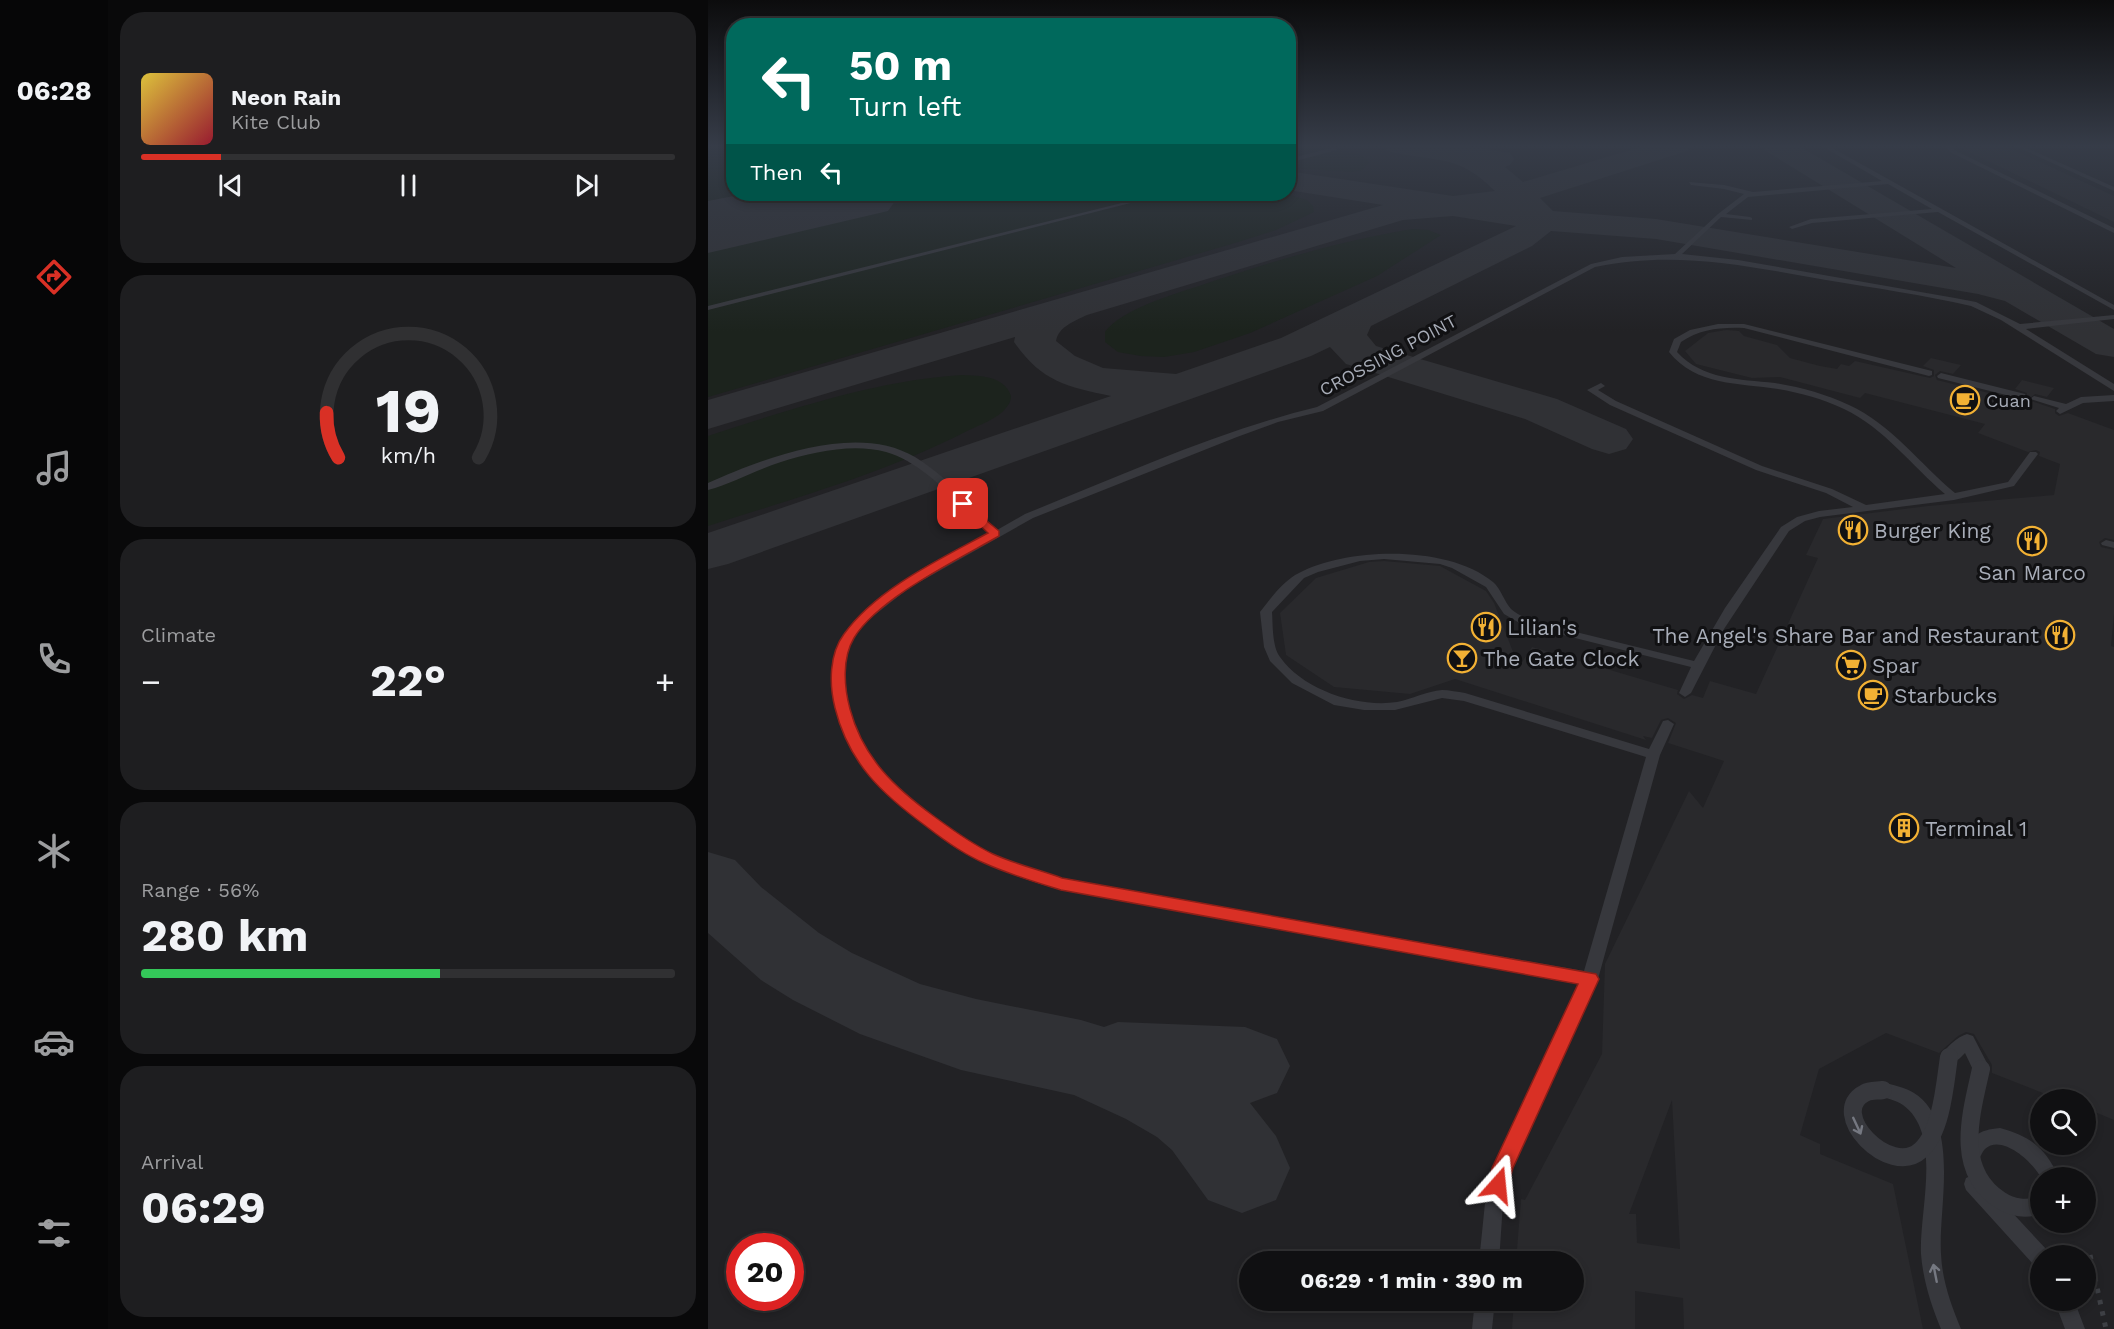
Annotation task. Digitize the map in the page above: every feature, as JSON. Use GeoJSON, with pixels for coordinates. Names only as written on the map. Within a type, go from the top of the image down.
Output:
{"type":"FeatureCollection","features":[{"type":"Feature","properties":{"kind":"lane"},"geometry":{"type":"LineString","coordinates":[[708,308],[1112,207]]}},
{"type":"Feature","properties":{"kind":"lane"},"geometry":{"type":"LineString","coordinates":[[1678,254],[1730,207]]}},
{"type":"Feature","properties":{"kind":"lane"},"geometry":{"type":"LineString","coordinates":[[1935,207],[2114,308]]}},
{"type":"Feature","properties":{"kind":"lane"},"geometry":{"type":"LineString","coordinates":[[2065,207],[2114,231]]}},
{"type":"Feature","properties":{"kind":"lane"},"geometry":{"type":"LineString","coordinates":[[1792,227],[1819,220],[1940,210]]}},
{"type":"Feature","properties":{"kind":"lane"},"geometry":{"type":"LineString","coordinates":[[1720,215],[1750,219]]}},
{"type":"Feature","properties":{"kind":"lane","name":"CROSSING POINT"},"geometry":{"type":"LineString","coordinates":[[1590,979],[1061,884],[990,859],[961,844],[901,800],[876,775],[858,750],[845,719],[839,694],[840,656],[848,636],[884,601],[929,570],[995,533],[1050,507],[1234,435],[1275,420],[1320,409],[1593,265],[1614,259],[1678,254],[1954,300],[1991,311],[2114,388]]}},
{"type":"Feature","properties":{"kind":"lane"},"geometry":{"type":"LineString","coordinates":[[2018,327],[2114,317]]}},
{"type":"Feature","properties":{"kind":"lane"},"geometry":{"type":"LineString","coordinates":[[1929,373],[1744,326],[1722,325],[1691,332],[1677,341],[1673,352],[1679,361],[1699,372],[1736,382],[1776,386],[1814,395],[1866,416],[1880,426],[1932,479],[1954,497]]}},
{"type":"Feature","properties":{"kind":"lane"},"geometry":{"type":"LineString","coordinates":[[1941,376],[2022,396]]}},
{"type":"Feature","properties":{"kind":"lane"},"geometry":{"type":"LineString","coordinates":[[1601,386],[1591,390],[1613,403],[1759,468],[1829,491],[1864,508]]}},
{"type":"Feature","properties":{"kind":"lane"},"geometry":{"type":"LineString","coordinates":[[2034,399],[2063,409],[2089,398],[2114,398]]}},
{"type":"Feature","properties":{"kind":"lane"},"geometry":{"type":"LineString","coordinates":[[708,487],[732,476],[812,451],[866,445],[891,449],[908,458],[930,475],[995,533]]}},
{"type":"Feature","properties":{"kind":"lane"},"geometry":{"type":"LineString","coordinates":[[1685,693],[1696,665],[1717,627],[1785,529],[1801,519],[1819,514],[1954,497],[2011,484],[2032,453]]}},
{"type":"Feature","properties":{"kind":"lane"},"geometry":{"type":"LineString","coordinates":[[1653,755],[1465,697],[1442,694],[1395,706],[1364,706],[1338,702],[1296,680],[1274,658],[1270,647],[1266,612],[1300,576],[1314,570],[1360,558],[1384,556],[1441,561],[1456,566],[1490,585],[1508,612],[1527,623],[1696,665]]}},
{"type":"Feature","properties":{"kind":"lane"},"geometry":{"type":"LineString","coordinates":[[1490,1251],[1494,1203],[1503,1168],[1590,979],[1653,755],[1668,724]]}},
{"type":"Feature","properties":{"kind":"lane"},"geometry":{"type":"LineString","coordinates":[[1951,1329],[1943,1310],[1931,1252],[1935,1167],[1932,1142],[1930,1135],[1930,1134],[1928,1125],[1926,1118],[1906,1097],[1883,1090],[1868,1091],[1859,1096],[1855,1102],[1852,1115],[1862,1136],[1881,1151],[1901,1156],[1922,1150],[1930,1135],[1930,1135],[1934,1125],[1938,1116],[1941,1106],[1949,1057],[1967,1041],[1981,1069],[1970,1122],[1972,1171],[1983,1188],[2006,1204],[2022,1208],[2030,1206]]}},
{"type":"Feature","properties":{"kind":"lane"},"geometry":{"type":"LineString","coordinates":[[2030,1245],[2017,1228],[1984,1199],[1972,1184],[1968,1167],[1974,1148],[1979,1142],[1990,1138],[2004,1138],[2030,1149],[2046,1167]]}},
{"type":"Feature","properties":{"kind":"lane"},"geometry":{"type":"LineString","coordinates":[[1482,1329],[1484,1311]]}},
{"type":"Feature","properties":{"kind":"lane"},"geometry":{"type":"LineString","coordinates":[[2068,1311],[2075,1329]]}},
{"type":"Feature","properties":{"kind":"path"},"geometry":{"type":"LineString","coordinates":[[2096,1285],[2106,1329]]}},
{"type":"Feature","properties":{"kind":"shaded area"},"geometry":{"type":"Polygon","coordinates":[[[708,207],[2114,207],[2114,1329],[708,1329],[708,207]]]}},
{"type":"Feature","properties":{"kind":"shaded area"},"geometry":{"type":"Polygon","coordinates":[[[883,207],[1313,207],[1314,212],[1276,230],[1235,243],[708,397],[708,246],[883,207]]]}},
{"type":"Feature","properties":{"kind":"shaded area"},"geometry":{"type":"Polygon","coordinates":[[[1413,229],[1428,230],[1441,235],[1377,276],[1250,333],[1194,352],[1164,357],[1118,352],[1105,342],[1105,332],[1123,316],[1162,298],[1305,253],[1413,229]]]}},
{"type":"Feature","properties":{"kind":"shaded area"},"geometry":{"type":"Polygon","coordinates":[[[962,375],[997,380],[1008,389],[1011,396],[1008,405],[988,421],[904,460],[839,484],[708,526],[708,436],[801,407],[866,390],[930,378],[962,375]]]}},
{"type":"Feature","properties":{"kind":"building"},"geometry":{"type":"Polygon","coordinates":[[[2083,207],[2114,207],[2114,222],[2083,207]]]}},
{"type":"Feature","properties":{"kind":"building","name":"Terminal 1"},"geometry":{"type":"Polygon","coordinates":[[[1726,330],[1739,331],[1744,336],[1777,345],[1790,358],[1837,369],[1841,364],[1849,366],[1855,361],[1930,378],[1934,376],[1934,370],[1923,366],[1931,358],[1961,365],[1953,374],[1940,371],[1935,375],[1937,380],[2021,401],[2027,398],[2027,393],[2015,389],[2022,380],[2054,388],[2047,397],[2035,394],[2028,400],[2055,409],[2055,413],[2059,416],[2068,413],[2114,430],[2114,540],[2105,538],[2099,542],[2101,547],[2114,550],[2114,614],[2111,646],[2114,647],[2114,1120],[2096,1113],[2096,1089],[2033,1089],[1992,1073],[1992,1065],[1974,1034],[1966,1032],[1958,1036],[1939,1053],[1886,1033],[1819,1069],[1800,1135],[1820,1144],[1820,1154],[1893,1184],[1923,1329],[1684,1329],[1683,1298],[1635,1291],[1635,1329],[1512,1329],[1513,1311],[1584,1311],[1584,1251],[1517,1251],[1521,1199],[1525,1200],[1602,1054],[1605,964],[1689,791],[1703,808],[1724,761],[1668,743],[1676,723],[1668,718],[1661,720],[1652,738],[1643,736],[1646,740],[1455,679],[1410,694],[1334,687],[1286,655],[1280,613],[1316,578],[1369,562],[1384,561],[1440,566],[1486,591],[1494,603],[1519,667],[1532,647],[1678,690],[1677,694],[1684,699],[1692,695],[1703,698],[1710,681],[1756,694],[1818,558],[1806,555],[1823,519],[1928,506],[2054,495],[2060,464],[2039,456],[2040,452],[2036,450],[2028,452],[1978,433],[1985,424],[1865,393],[1860,398],[1780,377],[1752,378],[1696,364],[1685,351],[1708,333],[1726,330]],[[1672,1100],[1629,1214],[1636,1214],[1637,1243],[1680,1249],[1672,1100]]]}},
{"type":"Feature","properties":{"kind":"taxiway"},"geometry":{"type":"LineString","coordinates":[[708,415],[1400,210],[1438,207]]}},
{"type":"Feature","properties":{"kind":"taxiway"},"geometry":{"type":"LineString","coordinates":[[1461,207],[1538,219]]}},
{"type":"Feature","properties":{"kind":"taxiway"},"geometry":{"type":"LineString","coordinates":[[1532,207],[1536,211],[1538,219]]}},
{"type":"Feature","properties":{"kind":"taxiway"},"geometry":{"type":"LineString","coordinates":[[1880,207],[2039,302]]}},
{"type":"Feature","properties":{"kind":"taxiway"},"geometry":{"type":"LineString","coordinates":[[1355,318],[1520,239],[1537,227],[1538,219]]}},
{"type":"Feature","properties":{"kind":"taxiway"},"geometry":{"type":"LineString","coordinates":[[1538,219],[1656,229],[1978,283],[2018,292],[2039,302]]}},
{"type":"Feature","properties":{"kind":"taxiway"},"geometry":{"type":"LineString","coordinates":[[2039,302],[2111,345]]}},
{"type":"Feature","properties":{"kind":"taxiway"},"geometry":{"type":"LineString","coordinates":[[1073,307],[1049,320],[1040,329],[1035,342],[1045,355],[1059,365],[1094,379],[1132,385],[1166,385]]}},
{"type":"Feature","properties":{"kind":"taxiway"},"geometry":{"type":"LineString","coordinates":[[708,552],[1296,347],[1355,318]]}},
{"type":"Feature","properties":{"kind":"taxiway"},"geometry":{"type":"LineString","coordinates":[[1355,318],[1346,335],[1350,345],[1361,355],[1541,409],[1609,439]]}},
{"type":"Feature","properties":{"kind":"taxiway"},"geometry":{"type":"LineString","coordinates":[[708,881],[760,934],[790,957],[822,977],[890,1009],[925,1022],[976,1037],[1081,1058],[1148,1085],[1199,1115],[1217,1133],[1242,1168]]}},
{"type":"Feature","properties":{"kind":"taxiway"},"geometry":{"type":"LineString","coordinates":[[1118,1061],[1245,1066]]}},
{"type":"Feature","properties":{"kind":"runway"},"geometry":{"type":"LineString","coordinates":[[708,227],[799,207]]}},
{"type":"Feature","properties":{"kind":"place","name":"Cuan"},"geometry":{"type":"Point","coordinates":[1965,400]}},
{"type":"Feature","properties":{"kind":"place","name":"Burger King"},"geometry":{"type":"Point","coordinates":[1853,530]}},
{"type":"Feature","properties":{"kind":"place","name":"San Marco"},"geometry":{"type":"Point","coordinates":[2032,541]}},
{"type":"Feature","properties":{"kind":"place","name":"Lilian's"},"geometry":{"type":"Point","coordinates":[1486,627]}},
{"type":"Feature","properties":{"kind":"place","name":"The Angel's Share Bar and Restaurant"},"geometry":{"type":"Point","coordinates":[2060,635]}},
{"type":"Feature","properties":{"kind":"place","name":"The Gate Clock"},"geometry":{"type":"Point","coordinates":[1462,658]}},
{"type":"Feature","properties":{"kind":"place","name":"Spar"},"geometry":{"type":"Point","coordinates":[1851,665]}},
{"type":"Feature","properties":{"kind":"place","name":"Starbucks"},"geometry":{"type":"Point","coordinates":[1873,695]}},
{"type":"Feature","properties":{"kind":"place","name":"Terminal 1"},"geometry":{"type":"Point","coordinates":[1904,828]}},
{"type":"Feature","properties":{"kind":"route"},"geometry":{"type":"LineString","coordinates":[[963,504],[995,533],[929,570],[884,601],[848,636],[840,656],[839,694],[845,719],[858,750],[876,775],[901,800],[961,844],[990,859],[1061,884],[1590,979],[1503,1168],[1498,1185]]}}]}
